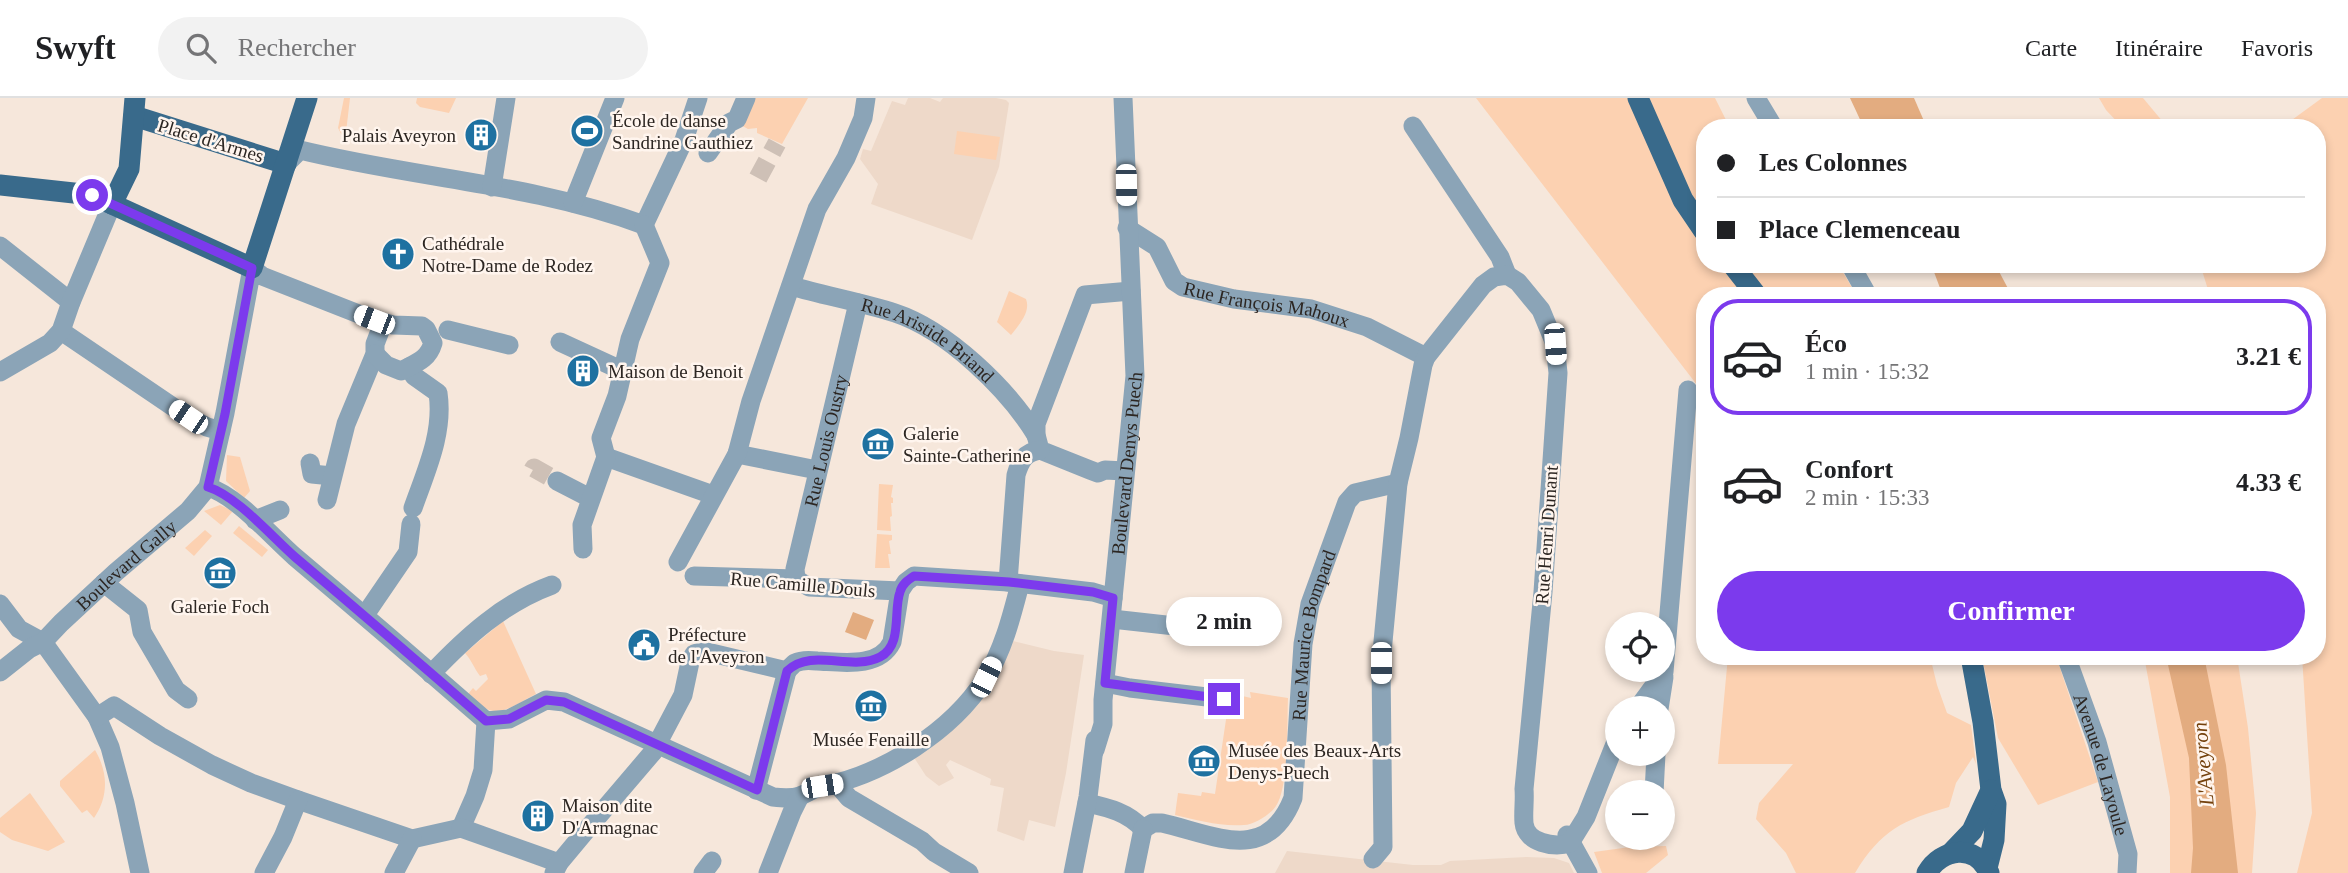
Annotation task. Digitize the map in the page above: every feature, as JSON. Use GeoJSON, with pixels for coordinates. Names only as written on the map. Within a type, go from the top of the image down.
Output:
{"type":"FeatureCollection","features":[{"type":"Feature","properties":{"kind":"main road"},"geometry":{"type":"LineString","coordinates":[[286,164],[307,98]]}},
{"type":"Feature","properties":{"kind":"main road"},"geometry":{"type":"LineString","coordinates":[[1638,98],[1683,200],[1696,219]]}},
{"type":"Feature","properties":{"kind":"main road","name":"Place d'Armes"},"geometry":{"type":"LineString","coordinates":[[112,204],[129,169],[134,107],[286,164],[252,268]]}},
{"type":"Feature","properties":{"kind":"main road"},"geometry":{"type":"LineString","coordinates":[[0,185],[92,195],[252,268]]}},
{"type":"Feature","properties":{"kind":"main road"},"geometry":{"type":"LineString","coordinates":[[1739,273],[1751,287]]}},
{"type":"Feature","properties":{"kind":"main road"},"geometry":{"type":"LineString","coordinates":[[1972,665],[1983,722],[1991,790],[1996,804],[1994,840],[1988,871]]}},
{"type":"Feature","properties":{"kind":"main road"},"geometry":{"type":"LineString","coordinates":[[1951,853],[1972,831],[1991,790]]}},
{"type":"Feature","properties":{"kind":"main road"},"geometry":{"type":"LineString","coordinates":[[1927,873],[1940,857],[1951,853],[1971,855],[1980,860],[1988,871]]}},
{"type":"Feature","properties":{"kind":"street"},"geometry":{"type":"LineString","coordinates":[[492,187],[506,98]]}},
{"type":"Feature","properties":{"kind":"street"},"geometry":{"type":"LineString","coordinates":[[573,203],[615,98]]}},
{"type":"Feature","properties":{"kind":"street"},"geometry":{"type":"LineString","coordinates":[[644,225],[684,140],[698,98]]}},
{"type":"Feature","properties":{"kind":"street"},"geometry":{"type":"LineString","coordinates":[[708,153],[729,123],[737,120],[746,98]]}},
{"type":"Feature","properties":{"kind":"street"},"geometry":{"type":"LineString","coordinates":[[678,562],[737,454],[751,401],[817,209],[846,158],[863,118],[866,98]]}},
{"type":"Feature","properties":{"kind":"street","name":"Boulevard Denys Puech"},"geometry":{"type":"LineString","coordinates":[[1073,873],[1087,803],[1096,723],[1104,692],[1135,376],[1123,98]]}},
{"type":"Feature","properties":{"kind":"street"},"geometry":{"type":"LineString","coordinates":[[1756,98],[1769,119]]}},
{"type":"Feature","properties":{"kind":"street","name":"Rue Henri Dunant"},"geometry":{"type":"LineString","coordinates":[[1413,126],[1500,257],[1507,275],[1518,282],[1541,310],[1555,344],[1558,373],[1543,592],[1524,789],[1525,813],[1531,821],[1548,834],[1571,837]]}},
{"type":"Feature","properties":{"kind":"street"},"geometry":{"type":"LineString","coordinates":[[286,164],[300,150],[573,203],[644,225],[660,262],[630,339],[617,396],[601,438],[606,457],[582,524],[583,549]]}},
{"type":"Feature","properties":{"kind":"street"},"geometry":{"type":"LineString","coordinates":[[0,372],[50,343],[61,331],[112,204]]}},
{"type":"Feature","properties":{"kind":"street","name":"Rue François Mahoux"},"geometry":{"type":"LineString","coordinates":[[1127,228],[1157,247],[1174,281],[1183,287],[1250,301],[1311,309],[1367,327],[1426,357]]}},
{"type":"Feature","properties":{"kind":"street"},"geometry":{"type":"LineString","coordinates":[[0,246],[71,302]]}},
{"type":"Feature","properties":{"kind":"street"},"geometry":{"type":"LineString","coordinates":[[375,354],[393,369],[401,371],[425,359],[431,352],[433,343],[422,326],[383,323],[262,276],[252,268],[208,487],[218,490],[256,520],[486,721],[509,719],[546,700],[564,702],[655,748],[773,797],[800,796]]}},
{"type":"Feature","properties":{"kind":"street"},"geometry":{"type":"LineString","coordinates":[[1373,859],[1383,847],[1381,663],[1398,483],[1426,357],[1483,285],[1494,277],[1507,275]]}},
{"type":"Feature","properties":{"kind":"street","name":"Rue Aristide Briand"},"geometry":{"type":"LineString","coordinates":[[791,286],[898,314],[924,327],[964,353],[986,373],[1037,437]]}},
{"type":"Feature","properties":{"kind":"street"},"geometry":{"type":"LineString","coordinates":[[768,873],[800,796],[810,789],[830,785],[890,761],[933,735],[975,694],[995,660],[1013,611],[1015,495],[1020,460],[1032,451],[1085,295],[1131,291]]}},
{"type":"Feature","properties":{"kind":"street","name":"Rue Louis Oustry"},"geometry":{"type":"LineString","coordinates":[[796,579],[795,569],[852,302]]}},
{"type":"Feature","properties":{"kind":"street"},"geometry":{"type":"LineString","coordinates":[[327,500],[346,424],[375,354],[375,344],[383,323]]}},
{"type":"Feature","properties":{"kind":"street"},"geometry":{"type":"LineString","coordinates":[[448,330],[509,345]]}},
{"type":"Feature","properties":{"kind":"street"},"geometry":{"type":"LineString","coordinates":[[61,331],[188,417],[206,427],[221,430]]}},
{"type":"Feature","properties":{"kind":"street"},"geometry":{"type":"LineString","coordinates":[[560,342],[623,371]]}},
{"type":"Feature","properties":{"kind":"street"},"geometry":{"type":"LineString","coordinates":[[365,615],[408,552],[412,516],[430,462],[439,421],[438,393],[414,376],[409,367]]}},
{"type":"Feature","properties":{"kind":"street"},"geometry":{"type":"LineString","coordinates":[[1669,612],[1688,390]]}},
{"type":"Feature","properties":{"kind":"street"},"geometry":{"type":"LineString","coordinates":[[1037,437],[1098,473],[1105,470],[1125,471]]}},
{"type":"Feature","properties":{"kind":"street"},"geometry":{"type":"LineString","coordinates":[[737,454],[817,470]]}},
{"type":"Feature","properties":{"kind":"street"},"geometry":{"type":"LineString","coordinates":[[606,457],[713,495]]}},
{"type":"Feature","properties":{"kind":"street"},"geometry":{"type":"LineString","coordinates":[[310,463],[312,474],[332,476]]}},
{"type":"Feature","properties":{"kind":"street"},"geometry":{"type":"LineString","coordinates":[[557,481],[590,498]]}},
{"type":"Feature","properties":{"kind":"street","name":"Rue Maurice Bompard"},"geometry":{"type":"LineString","coordinates":[[1143,830],[1153,823],[1163,823],[1228,839],[1256,840],[1272,832],[1286,815],[1293,798],[1303,644],[1316,584],[1347,502],[1355,493],[1398,483]]}},
{"type":"Feature","properties":{"kind":"street","name":"Boulevard Gally"},"geometry":{"type":"LineString","coordinates":[[0,672],[29,649],[43,642],[104,583],[188,511],[208,487]]}},
{"type":"Feature","properties":{"kind":"street"},"geometry":{"type":"LineString","coordinates":[[256,520],[280,510]]}},
{"type":"Feature","properties":{"kind":"street","name":"Rue Camille Douls"},"geometry":{"type":"LineString","coordinates":[[694,576],[796,579],[809,587],[900,591],[914,576],[1014,583],[1093,592],[1113,598]]}},
{"type":"Feature","properties":{"kind":"street"},"geometry":{"type":"LineString","coordinates":[[104,583],[138,610],[142,631],[176,690],[188,699]]}},
{"type":"Feature","properties":{"kind":"street"},"geometry":{"type":"LineString","coordinates":[[431,674],[459,645],[498,612],[552,585]]}},
{"type":"Feature","properties":{"kind":"street"},"geometry":{"type":"LineString","coordinates":[[757,790],[787,671],[795,663],[806,660],[867,661],[881,656],[892,642],[900,591]]}},
{"type":"Feature","properties":{"kind":"street"},"geometry":{"type":"LineString","coordinates":[[0,604],[19,629],[43,642],[106,711],[160,736],[212,765],[251,783],[412,839],[461,828],[557,868],[655,748],[683,695],[694,654],[703,651],[787,671]]}},
{"type":"Feature","properties":{"kind":"street"},"geometry":{"type":"LineString","coordinates":[[1112,618],[1175,626]]}},
{"type":"Feature","properties":{"kind":"street","name":"Avenue de Layoule"},"geometry":{"type":"LineString","coordinates":[[2069,665],[2097,742],[2128,854],[2127,873]]}},
{"type":"Feature","properties":{"kind":"street"},"geometry":{"type":"LineString","coordinates":[[1104,692],[1224,699]]}},
{"type":"Feature","properties":{"kind":"street"},"geometry":{"type":"LineString","coordinates":[[106,711],[110,747],[140,873]]}},
{"type":"Feature","properties":{"kind":"street"},"geometry":{"type":"LineString","coordinates":[[461,828],[483,770],[486,721]]}},
{"type":"Feature","properties":{"kind":"street"},"geometry":{"type":"LineString","coordinates":[[1588,873],[1571,837],[1586,817],[1606,766]]}},
{"type":"Feature","properties":{"kind":"street"},"geometry":{"type":"LineString","coordinates":[[830,785],[969,873]]}},
{"type":"Feature","properties":{"kind":"street"},"geometry":{"type":"LineString","coordinates":[[264,873],[298,800]]}},
{"type":"Feature","properties":{"kind":"street"},"geometry":{"type":"LineString","coordinates":[[1087,803],[1133,818],[1143,830],[1134,873]]}},
{"type":"Feature","properties":{"kind":"street"},"geometry":{"type":"LineString","coordinates":[[394,873],[412,839]]}},
{"type":"Feature","properties":{"kind":"shaded area"},"geometry":{"type":"Polygon","coordinates":[[[344,98],[350,98],[345,141],[338,128],[344,98]]]}},
{"type":"Feature","properties":{"kind":"shaded area"},"geometry":{"type":"Polygon","coordinates":[[[417,98],[456,98],[449,113],[420,107],[416,103],[417,98]]]}},
{"type":"Feature","properties":{"kind":"shaded area"},"geometry":{"type":"Polygon","coordinates":[[[749,98],[808,98],[782,144],[757,133],[757,128],[748,129],[737,123],[749,98]]]}},
{"type":"Feature","properties":{"kind":"shaded area"},"geometry":{"type":"Polygon","coordinates":[[[908,98],[930,98],[940,102],[943,98],[996,98],[1009,103],[999,167],[972,240],[871,204],[878,184],[860,159],[863,149],[871,151],[892,101],[905,105],[908,98]]]}},
{"type":"Feature","properties":{"kind":"shaded area"},"geometry":{"type":"Polygon","coordinates":[[[1476,98],[1715,98],[1726,119],[1696,119],[1696,273],[1843,273],[1852,287],[1696,287],[1696,384],[1476,98]]]}},
{"type":"Feature","properties":{"kind":"shaded area"},"geometry":{"type":"Polygon","coordinates":[[[2099,98],[2143,98],[2160,119],[2114,119],[2099,98]]]}},
{"type":"Feature","properties":{"kind":"shaded area"},"geometry":{"type":"Polygon","coordinates":[[[2322,98],[2348,98],[2348,873],[2297,873],[2312,813],[2303,665],[2326,665],[2326,287],[2207,287],[2203,273],[2326,273],[2326,119],[2293,119],[2322,98]]]}},
{"type":"Feature","properties":{"kind":"shaded area"},"geometry":{"type":"Polygon","coordinates":[[[957,131],[1000,137],[996,160],[954,154],[957,131]]]}},
{"type":"Feature","properties":{"kind":"shaded area"},"geometry":{"type":"Polygon","coordinates":[[[1009,291],[1026,299],[1027,304],[1023,318],[1011,335],[997,322],[1009,291]]]}},
{"type":"Feature","properties":{"kind":"shaded area"},"geometry":{"type":"Polygon","coordinates":[[[227,455],[240,457],[250,491],[244,498],[226,481],[227,455]]]}},
{"type":"Feature","properties":{"kind":"shaded area"},"geometry":{"type":"Polygon","coordinates":[[[879,484],[893,485],[891,531],[877,530],[879,484]]]}},
{"type":"Feature","properties":{"kind":"shaded area"},"geometry":{"type":"Polygon","coordinates":[[[220,505],[233,511],[221,525],[204,511],[220,505]]]}},
{"type":"Feature","properties":{"kind":"shaded area"},"geometry":{"type":"Polygon","coordinates":[[[239,526],[268,550],[262,557],[233,533],[239,526]]]}},
{"type":"Feature","properties":{"kind":"shaded area"},"geometry":{"type":"Polygon","coordinates":[[[205,530],[212,536],[194,556],[185,548],[205,530]]]}},
{"type":"Feature","properties":{"kind":"shaded area"},"geometry":{"type":"Polygon","coordinates":[[[877,534],[892,535],[892,540],[889,541],[891,554],[888,554],[890,568],[875,568],[877,534]]]}},
{"type":"Feature","properties":{"kind":"shaded area"},"geometry":{"type":"Polygon","coordinates":[[[503,621],[536,694],[506,709],[493,711],[468,694],[473,688],[476,691],[488,679],[486,674],[480,676],[465,653],[503,621]]]}},
{"type":"Feature","properties":{"kind":"shaded area"},"geometry":{"type":"Polygon","coordinates":[[[1009,640],[1084,655],[1055,827],[1029,820],[1024,841],[997,831],[1004,788],[990,785],[991,779],[950,760],[946,765],[954,778],[939,786],[926,776],[913,756],[931,748],[957,718],[1009,640]]]}},
{"type":"Feature","properties":{"kind":"shaded area"},"geometry":{"type":"Polygon","coordinates":[[[1727,665],[1932,665],[1947,713],[1971,725],[1976,764],[1973,757],[1956,783],[1949,807],[1894,829],[1874,846],[1855,873],[1796,873],[1786,853],[1756,819],[1759,803],[1793,764],[1718,764],[1727,665]]]}},
{"type":"Feature","properties":{"kind":"shaded area"},"geometry":{"type":"Polygon","coordinates":[[[1984,665],[2059,665],[2098,782],[2038,805],[1998,738],[1984,665]]]}},
{"type":"Feature","properties":{"kind":"shaded area"},"geometry":{"type":"Polygon","coordinates":[[[2146,665],[2238,665],[2248,728],[2256,813],[2252,873],[2170,873],[2170,797],[2146,665]]]}},
{"type":"Feature","properties":{"kind":"shaded area"},"geometry":{"type":"Polygon","coordinates":[[[1250,692],[1288,698],[1285,770],[1276,806],[1262,818],[1244,825],[1218,824],[1175,815],[1178,793],[1201,796],[1202,792],[1215,794],[1228,706],[1236,707],[1238,695],[1251,698],[1250,692]]]}},
{"type":"Feature","properties":{"kind":"shaded area"},"geometry":{"type":"Polygon","coordinates":[[[95,750],[105,784],[102,801],[94,818],[87,810],[82,813],[60,786],[60,781],[95,750]]]}},
{"type":"Feature","properties":{"kind":"shaded area"},"geometry":{"type":"Polygon","coordinates":[[[30,793],[65,842],[48,851],[12,840],[0,832],[0,818],[30,793]]]}},
{"type":"Feature","properties":{"kind":"shaded area"},"geometry":{"type":"Polygon","coordinates":[[[1667,850],[1668,855],[1646,873],[1602,873],[1594,852],[1667,850]]]}},
{"type":"Feature","properties":{"kind":"shaded area"},"geometry":{"type":"Polygon","coordinates":[[[1287,851],[1413,865],[1526,857],[1554,858],[1569,863],[1574,873],[1275,873],[1287,851]]]}},
{"type":"Feature","properties":{"kind":"water"},"geometry":{"type":"Polygon","coordinates":[[[1850,98],[1914,98],[1923,119],[1860,119],[1850,98]]]}},
{"type":"Feature","properties":{"kind":"water"},"geometry":{"type":"Polygon","coordinates":[[[1934,273],[2000,273],[2007,287],[1940,287],[1934,273]]]}},
{"type":"Feature","properties":{"kind":"water"},"geometry":{"type":"Polygon","coordinates":[[[853,612],[874,620],[866,640],[845,632],[853,612]]]}},
{"type":"Feature","properties":{"kind":"water","name":"L'Aveyron"},"geometry":{"type":"Polygon","coordinates":[[[2168,665],[2206,665],[2226,765],[2238,873],[2191,873],[2193,848],[2189,758],[2168,665]]]}},
{"type":"Feature","properties":{"kind":"tunnel"},"geometry":{"type":"LineString","coordinates":[[758,178],[777,143]]}},
{"type":"Feature","properties":{"kind":"tunnel"},"geometry":{"type":"LineString","coordinates":[[533,470],[534,468],[557,481]]}},
{"type":"Feature","properties":{"kind":"place","name":"École de danse Sandrine Gauthiez"},"geometry":{"type":"Point","coordinates":[587,131]}},
{"type":"Feature","properties":{"kind":"place","name":"Palais Aveyron"},"geometry":{"type":"Point","coordinates":[481,135]}},
{"type":"Feature","properties":{"kind":"place","name":"Cathédrale Notre-Dame de Rodez"},"geometry":{"type":"Point","coordinates":[398,254]}},
{"type":"Feature","properties":{"kind":"place","name":"Maison de Benoit"},"geometry":{"type":"Point","coordinates":[583,371]}},
{"type":"Feature","properties":{"kind":"place","name":"Galerie Sainte-Catherine"},"geometry":{"type":"Point","coordinates":[878,444]}},
{"type":"Feature","properties":{"kind":"place","name":"Galerie Foch"},"geometry":{"type":"Point","coordinates":[220,573]}},
{"type":"Feature","properties":{"kind":"place","name":"Préfecture de l'Aveyron"},"geometry":{"type":"Point","coordinates":[644,645]}},
{"type":"Feature","properties":{"kind":"place","name":"Musée Fenaille"},"geometry":{"type":"Point","coordinates":[871,706]}},
{"type":"Feature","properties":{"kind":"place","name":"Musée des Beaux-Arts Denys-Puech"},"geometry":{"type":"Point","coordinates":[1204,761]}},
{"type":"Feature","properties":{"kind":"place","name":"Maison dite D'Armagnac"},"geometry":{"type":"Point","coordinates":[538,816]}},
{"type":"Feature","properties":{"kind":"route"},"geometry":{"type":"LineString","coordinates":[[92,195],[252,268],[225,414],[208,487],[218,490],[256,520],[486,721],[509,719],[546,700],[564,702],[757,790],[787,671],[795,663],[806,660],[867,661],[881,656],[892,642],[900,591],[914,576],[1009,582],[1093,592],[1113,598],[1105,683],[1224,699]]}}]}
